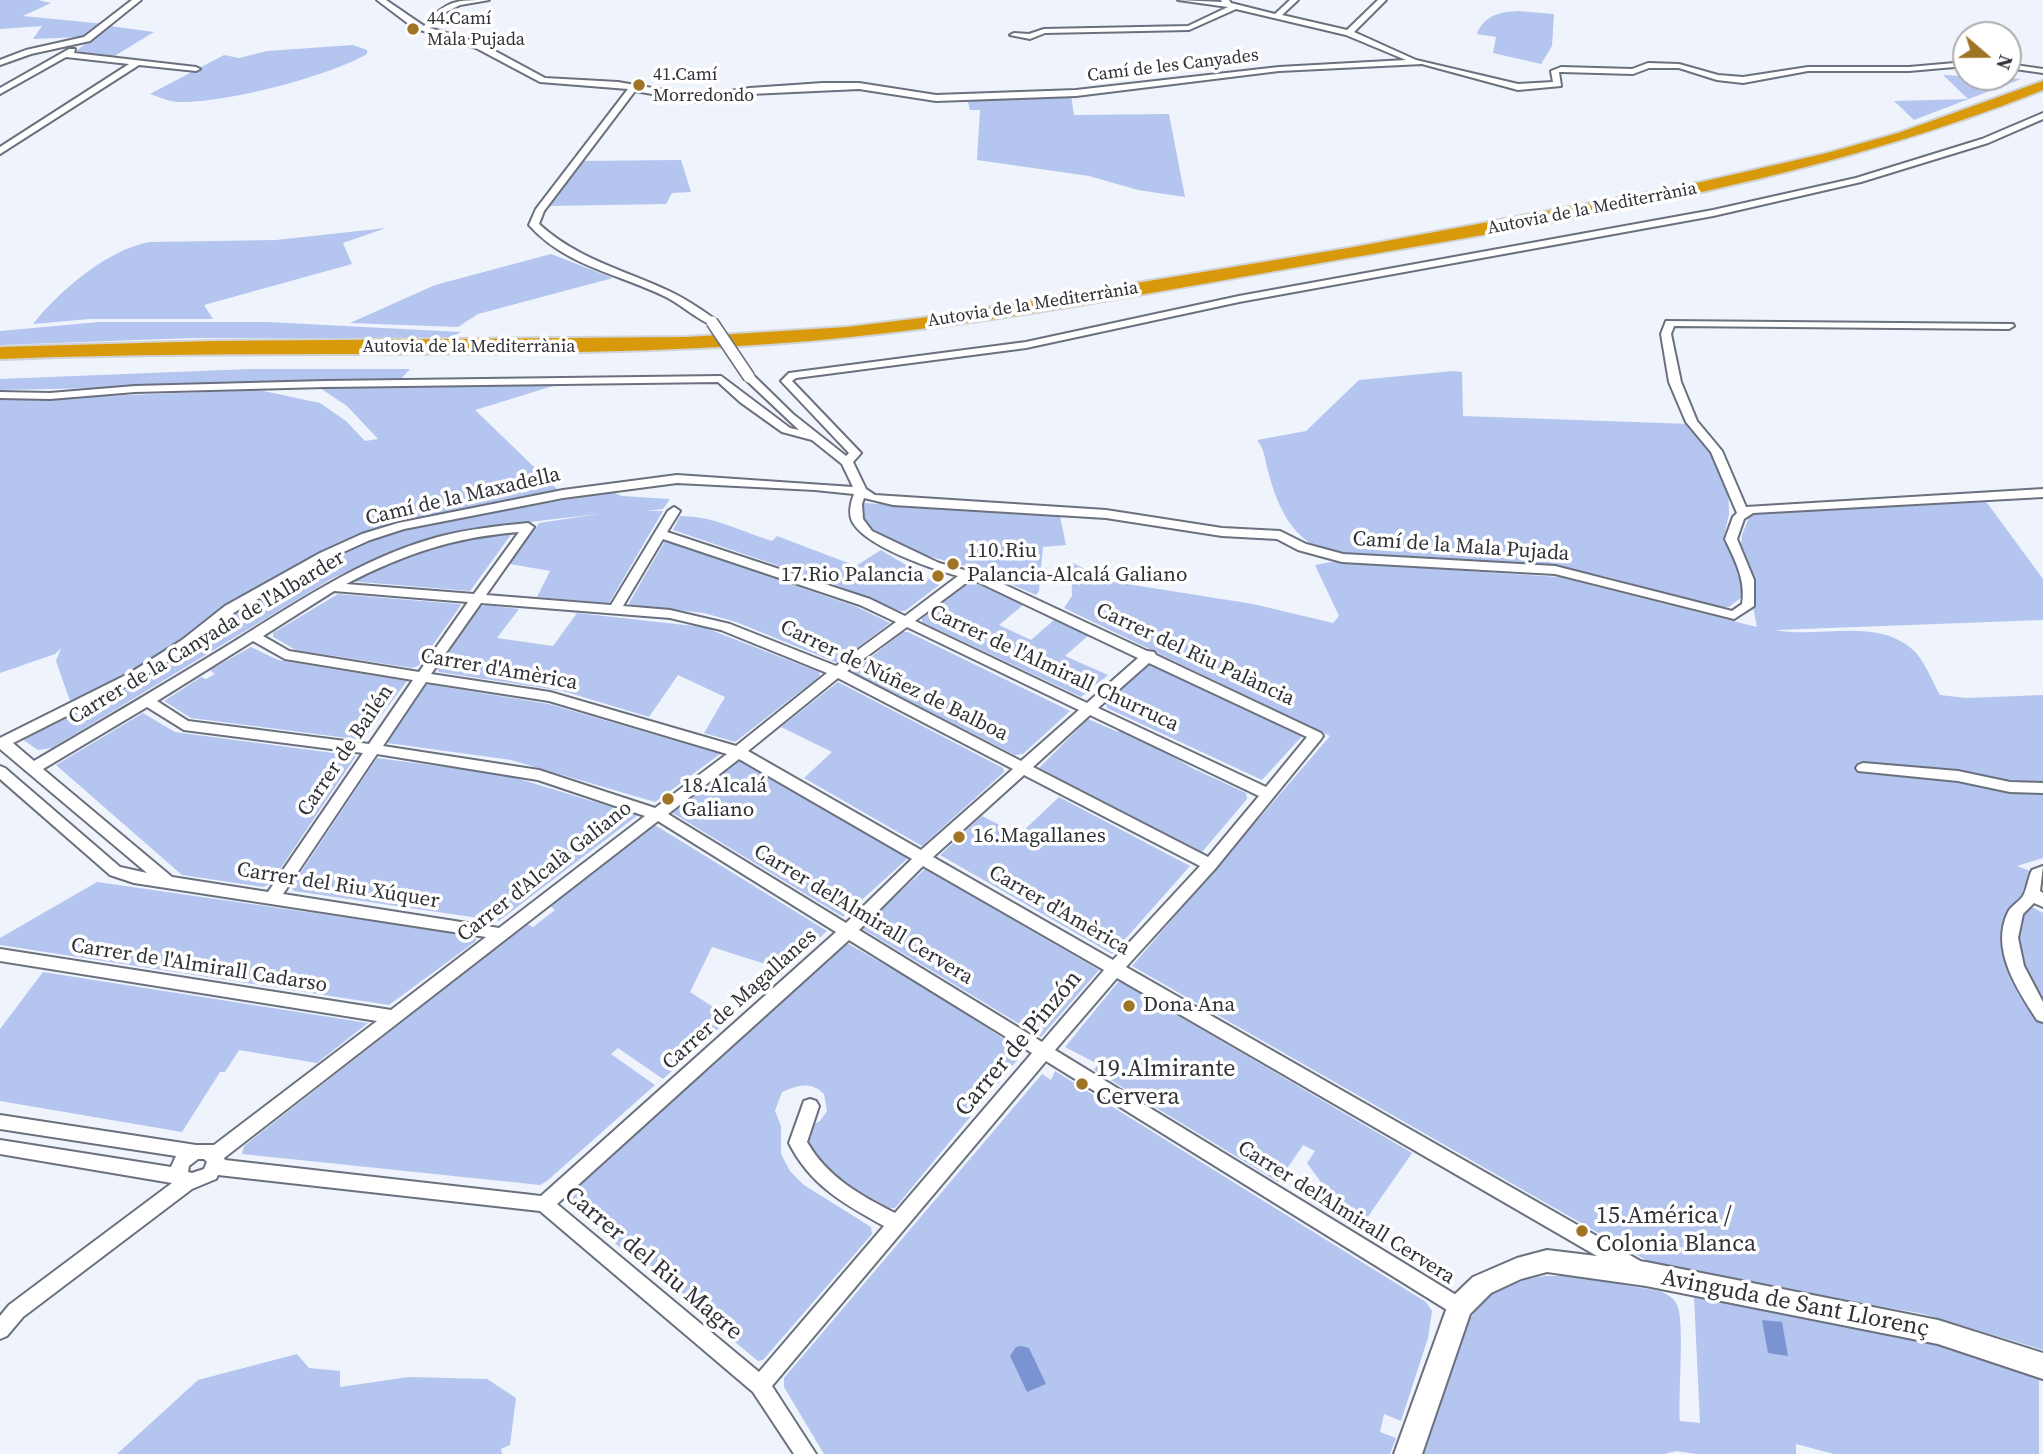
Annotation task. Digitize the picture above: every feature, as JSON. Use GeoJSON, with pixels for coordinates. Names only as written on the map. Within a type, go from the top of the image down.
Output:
{"type":"FeatureCollection","features":[{"type":"Feature","properties":{"kind":"highway","name":"Autovia de la Mediterrània"},"geometry":{"type":"LineString","coordinates":[[0,353],[177,348],[555,348],[665,345],[804,336],[975,317],[1436,237],[1773,174],[1887,144],[2043,85]]}},
{"type":"Feature","properties":{"kind":"highway","name":"Autovia de la Mediterrània"},"geometry":{"type":"LineString","coordinates":[[0,367],[115,363],[688,359],[810,350],[982,331],[1451,248],[1792,181],[1905,152],[2012,114],[2043,100]]}},
{"type":"Feature","properties":{"kind":"street"},"geometry":{"type":"LineString","coordinates":[[0,91],[66,55],[137,0]]}},
{"type":"Feature","properties":{"kind":"street","name":"Camí de les Canyades"},"geometry":{"type":"LineString","coordinates":[[381,0],[417,26],[479,46],[543,80],[633,88],[698,99],[750,91],[823,86],[859,86],[919,97],[1024,96],[1123,89],[1279,69],[1422,62],[1498,83],[1532,88],[1558,84],[1555,71],[1561,69],[1633,72],[1648,65],[1679,66],[1717,77],[1743,80],[1808,69],[1909,69],[1952,65]]}},
{"type":"Feature","properties":{"kind":"street"},"geometry":{"type":"LineString","coordinates":[[426,28],[451,4],[464,0]]}},
{"type":"Feature","properties":{"kind":"street"},"geometry":{"type":"LineString","coordinates":[[451,4],[485,0]]}},
{"type":"Feature","properties":{"kind":"street"},"geometry":{"type":"LineString","coordinates":[[1182,0],[1229,4],[1349,33],[1401,57],[1422,62]]}},
{"type":"Feature","properties":{"kind":"street"},"geometry":{"type":"LineString","coordinates":[[1278,15],[1294,0]]}},
{"type":"Feature","properties":{"kind":"street"},"geometry":{"type":"LineString","coordinates":[[1349,33],[1381,0]]}},
{"type":"Feature","properties":{"kind":"street"},"geometry":{"type":"LineString","coordinates":[[1014,35],[1030,37],[1044,31],[1189,28],[1229,4]]}},
{"type":"Feature","properties":{"kind":"street"},"geometry":{"type":"LineString","coordinates":[[0,63],[29,52],[87,39]]}},
{"type":"Feature","properties":{"kind":"street"},"geometry":{"type":"LineString","coordinates":[[66,55],[196,69]]}},
{"type":"Feature","properties":{"kind":"street"},"geometry":{"type":"LineString","coordinates":[[0,151],[137,63]]}},
{"type":"Feature","properties":{"kind":"street"},"geometry":{"type":"LineString","coordinates":[[2022,68],[2043,71]]}},
{"type":"Feature","properties":{"kind":"street"},"geometry":{"type":"LineString","coordinates":[[633,88],[539,211],[534,225],[544,236],[577,257],[651,284],[691,304],[712,322],[749,377],[771,400],[847,463],[861,491]]}},
{"type":"Feature","properties":{"kind":"street"},"geometry":{"type":"LineString","coordinates":[[847,463],[855,453],[786,381],[793,375],[1026,345],[1227,302],[1713,213],[1876,174],[1985,141],[2043,116]]}},
{"type":"Feature","properties":{"kind":"street"},"geometry":{"type":"LineString","coordinates":[[2009,326],[1670,323],[1666,334],[1675,382],[1692,422],[1716,451],[1743,514],[1750,510],[2043,493]]}},
{"type":"Feature","properties":{"kind":"street"},"geometry":{"type":"LineString","coordinates":[[0,395],[50,396],[135,389],[325,384],[721,379],[744,400],[786,430],[818,438]]}},
{"type":"Feature","properties":{"kind":"street","name":"Camí de la Maxadella"},"geometry":{"type":"LineString","coordinates":[[2,743],[135,676],[187,643],[230,609],[324,556],[366,537],[402,526],[563,494],[677,479],[762,481],[861,491],[872,498],[893,501],[1062,512]]}},
{"type":"Feature","properties":{"kind":"street","name":"Carrer del Riu Palància"},"geometry":{"type":"LineString","coordinates":[[861,491],[856,503],[857,519],[867,534],[934,566],[970,574],[1149,655],[1316,736]]}},
{"type":"Feature","properties":{"kind":"street"},"geometry":{"type":"LineString","coordinates":[[615,609],[674,511]]}},
{"type":"Feature","properties":{"kind":"street","name":"Camí de la Mala Pujada"},"geometry":{"type":"LineString","coordinates":[[1062,512],[1106,514],[1222,531],[1280,535],[1302,547],[1342,558],[1555,570],[1609,582],[1693,607],[1734,615],[1748,606],[1751,596],[1745,568],[1731,539],[1743,514]]}},
{"type":"Feature","properties":{"kind":"street","name":"Carrer de la Canyada de l'Albarder"},"geometry":{"type":"LineString","coordinates":[[35,767],[148,701],[351,574],[418,546],[467,533],[528,527]]}},
{"type":"Feature","properties":{"kind":"street","name":"Carrer de Bailén"},"geometry":{"type":"LineString","coordinates":[[273,897],[422,677],[528,527]]}},
{"type":"Feature","properties":{"kind":"street","name":"Carrer de l'Almirall Churruca"},"geometry":{"type":"LineString","coordinates":[[660,534],[865,602],[1269,795]]}},
{"type":"Feature","properties":{"kind":"street","name":"Carrer d'Alcalà Galiano"},"geometry":{"type":"LineString","coordinates":[[0,1330],[16,1311],[183,1179],[204,1178],[215,1161],[392,1017],[738,752],[837,672],[970,574]]}},
{"type":"Feature","properties":{"kind":"street","name":"Carrer de Núñez de Balboa"},"geometry":{"type":"LineString","coordinates":[[329,587],[615,609],[700,619],[837,672],[1210,864]]}},
{"type":"Feature","properties":{"kind":"street","name":"Carrer d'Amèrica"},"geometry":{"type":"LineString","coordinates":[[254,636],[285,654],[550,697],[738,752],[1646,1274]]}},
{"type":"Feature","properties":{"kind":"street","name":"Carrer de Magallanes"},"geometry":{"type":"LineString","coordinates":[[544,1204],[849,930],[923,857],[1149,655]]}},
{"type":"Feature","properties":{"kind":"street","name":"Carrer del'Almirall Cervera"},"geometry":{"type":"LineString","coordinates":[[148,701],[184,725],[373,749],[539,775],[657,814],[1459,1307]]}},
{"type":"Feature","properties":{"kind":"street","name":"Carrer de Pinzón"},"geometry":{"type":"LineString","coordinates":[[760,1385],[1116,967],[1210,864],[1316,736]]}},
{"type":"Feature","properties":{"kind":"street"},"geometry":{"type":"LineString","coordinates":[[2,743],[35,767],[166,881]]}},
{"type":"Feature","properties":{"kind":"street"},"geometry":{"type":"LineString","coordinates":[[1863,768],[1958,776],[2010,787],[2043,788]]}},
{"type":"Feature","properties":{"kind":"street","name":"Carrer del Riu Xúquer"},"geometry":{"type":"LineString","coordinates":[[0,771],[114,872],[502,934]]}},
{"type":"Feature","properties":{"kind":"street"},"geometry":{"type":"LineString","coordinates":[[2043,872],[2037,874],[2037,897],[2017,910],[2012,923],[2011,945],[2021,981],[2043,1015]]}},
{"type":"Feature","properties":{"kind":"street","name":"Carrer de l'Almirall Cadarso"},"geometry":{"type":"LineString","coordinates":[[0,956],[392,1017]]}},
{"type":"Feature","properties":{"kind":"street"},"geometry":{"type":"LineString","coordinates":[[810,1106],[798,1143],[810,1167],[827,1184],[898,1224]]}},
{"type":"Feature","properties":{"kind":"street"},"geometry":{"type":"LineString","coordinates":[[0,1122],[195,1152],[209,1151],[215,1161]]}},
{"type":"Feature","properties":{"kind":"street"},"geometry":{"type":"LineString","coordinates":[[0,1147],[183,1179]]}},
{"type":"Feature","properties":{"kind":"street","name":"Carrer d'Alcalà Galiano"},"geometry":{"type":"LineString","coordinates":[[183,1179],[180,1163],[195,1152]]}},
{"type":"Feature","properties":{"kind":"street","name":"Carrer del Riu Magre"},"geometry":{"type":"LineString","coordinates":[[215,1161],[544,1204],[760,1385],[806,1454]]}},
{"type":"Feature","properties":{"kind":"street","name":"Avinguda de Sant Llorenç"},"geometry":{"type":"LineString","coordinates":[[1408,1454],[1459,1307],[1482,1285],[1517,1269],[1547,1261],[1646,1274],[1938,1332],[2043,1366]]}},
{"type":"Feature","properties":{"kind":"shaded area"},"geometry":{"type":"Polygon","coordinates":[[[0,0],[38,0],[51,3],[23,16],[105,24],[81,37],[33,39],[42,26],[0,29],[0,0]]]}},
{"type":"Feature","properties":{"kind":"shaded area"},"geometry":{"type":"Polygon","coordinates":[[[1518,11],[1554,14],[1552,46],[1541,64],[1493,53],[1496,37],[1477,34],[1493,16],[1518,11]]]}},
{"type":"Feature","properties":{"kind":"shaded area"},"geometry":{"type":"Polygon","coordinates":[[[110,26],[154,32],[113,57],[76,51],[110,26]]]}},
{"type":"Feature","properties":{"kind":"shaded area"},"geometry":{"type":"Polygon","coordinates":[[[353,45],[367,50],[367,54],[328,71],[277,87],[202,101],[174,102],[150,94],[224,55],[239,58],[267,51],[353,45]]]}},
{"type":"Feature","properties":{"kind":"shaded area"},"geometry":{"type":"Polygon","coordinates":[[[1943,75],[1952,75],[1952,84],[1943,75]]]}},
{"type":"Feature","properties":{"kind":"shaded area"},"geometry":{"type":"Polygon","coordinates":[[[1960,91],[1990,91],[1914,120],[1894,101],[1968,99],[1960,91]]]}},
{"type":"Feature","properties":{"kind":"shaded area"},"geometry":{"type":"Polygon","coordinates":[[[1071,95],[1074,115],[1169,114],[1185,197],[1138,190],[1089,176],[977,160],[980,110],[970,110],[967,99],[1071,95]]]}},
{"type":"Feature","properties":{"kind":"shaded area"},"geometry":{"type":"Polygon","coordinates":[[[681,160],[691,192],[672,193],[666,204],[548,206],[581,161],[681,160]]]}},
{"type":"Feature","properties":{"kind":"shaded area"},"geometry":{"type":"Polygon","coordinates":[[[386,228],[343,243],[352,264],[204,305],[213,319],[90,319],[33,324],[70,285],[101,262],[134,246],[150,242],[276,240],[386,228]]]}},
{"type":"Feature","properties":{"kind":"shaded area"},"geometry":{"type":"Polygon","coordinates":[[[551,254],[613,278],[478,314],[458,327],[350,323],[435,285],[551,254]]]}},
{"type":"Feature","properties":{"kind":"shaded area"},"geometry":{"type":"Polygon","coordinates":[[[99,322],[267,322],[461,332],[448,339],[193,338],[0,345],[0,331],[99,322]]]}},
{"type":"Feature","properties":{"kind":"shaded area"},"geometry":{"type":"Polygon","coordinates":[[[250,369],[410,369],[398,382],[0,390],[0,379],[250,369]]]}},
{"type":"Feature","properties":{"kind":"shaded area"},"geometry":{"type":"Polygon","coordinates":[[[1462,372],[1463,416],[1691,424],[1698,430],[1728,481],[1729,514],[1724,537],[1741,576],[1742,597],[1729,607],[1714,607],[1608,577],[1549,565],[1333,554],[1319,549],[1297,532],[1282,511],[1257,440],[1306,431],[1359,380],[1462,372]]]}},
{"type":"Feature","properties":{"kind":"shaded area"},"geometry":{"type":"Polygon","coordinates":[[[317,386],[553,386],[475,410],[558,490],[392,526],[354,539],[115,682],[70,701],[56,661],[61,648],[55,654],[0,673],[0,400],[259,390],[320,403],[346,421],[365,441],[378,439],[347,406],[317,386]]]}},
{"type":"Feature","properties":{"kind":"shaded area"},"geometry":{"type":"Polygon","coordinates":[[[612,492],[622,496],[670,499],[663,509],[647,511],[663,511],[609,603],[537,597],[550,571],[510,564],[539,523],[598,514],[469,529],[388,553],[331,579],[52,748],[38,750],[22,739],[193,646],[226,617],[357,546],[417,525],[612,492]]]}},
{"type":"Feature","properties":{"kind":"shaded area"},"geometry":{"type":"Polygon","coordinates":[[[1985,500],[2043,579],[2043,620],[1776,630],[1864,631],[1897,639],[1920,658],[1940,695],[1966,698],[2043,695],[2043,858],[2017,866],[2033,872],[2023,890],[2021,901],[2043,913],[2043,1350],[1924,1314],[1694,1273],[1649,1262],[1132,966],[1330,736],[1064,608],[1072,596],[1071,562],[1108,581],[1253,604],[1333,623],[1339,616],[1315,565],[1331,562],[1558,577],[1757,627],[1741,546],[1742,535],[1751,512],[1985,500]]]}},
{"type":"Feature","properties":{"kind":"shaded area"},"geometry":{"type":"Polygon","coordinates":[[[865,503],[1060,516],[1066,545],[1043,547],[1039,591],[1036,595],[971,568],[894,543],[869,526],[861,515],[861,506],[865,503]]]}},
{"type":"Feature","properties":{"kind":"shaded area"},"geometry":{"type":"Polygon","coordinates":[[[680,516],[716,521],[772,541],[777,536],[856,566],[881,550],[939,585],[905,611],[900,611],[844,588],[673,530],[680,516]]]}},
{"type":"Feature","properties":{"kind":"shaded area"},"geometry":{"type":"Polygon","coordinates":[[[513,532],[470,591],[348,581],[348,578],[442,541],[513,532]]]}},
{"type":"Feature","properties":{"kind":"shaded area"},"geometry":{"type":"Polygon","coordinates":[[[665,541],[857,607],[890,623],[837,663],[736,622],[704,613],[631,605],[629,603],[665,541]]]}},
{"type":"Feature","properties":{"kind":"shaded area"},"geometry":{"type":"Polygon","coordinates":[[[973,582],[1023,605],[999,625],[1031,640],[1055,619],[1089,635],[1065,656],[1108,675],[1081,697],[922,622],[922,618],[967,583],[973,582]]]}},
{"type":"Feature","properties":{"kind":"shaded area"},"geometry":{"type":"Polygon","coordinates":[[[338,594],[461,605],[418,666],[412,668],[296,650],[273,637],[273,633],[338,594]]]}},
{"type":"Feature","properties":{"kind":"shaded area"},"geometry":{"type":"Polygon","coordinates":[[[486,605],[519,609],[497,638],[553,646],[577,613],[703,627],[819,672],[820,676],[735,742],[704,733],[725,697],[678,675],[649,717],[563,691],[439,672],[437,669],[480,607],[486,605]]]}},
{"type":"Feature","properties":{"kind":"shaded area"},"geometry":{"type":"Polygon","coordinates":[[[903,632],[908,632],[1070,711],[1023,754],[1015,755],[852,672],[903,632]]]}},
{"type":"Feature","properties":{"kind":"shaded area"},"geometry":{"type":"Polygon","coordinates":[[[251,647],[278,660],[407,681],[363,740],[191,718],[164,701],[201,677],[206,679],[215,674],[210,670],[251,647]]]}},
{"type":"Feature","properties":{"kind":"shaded area"},"geometry":{"type":"Polygon","coordinates":[[[1148,662],[1302,732],[1303,735],[1262,780],[1107,708],[1105,703],[1148,662]]]}},
{"type":"Feature","properties":{"kind":"shaded area"},"geometry":{"type":"Polygon","coordinates":[[[838,682],[1003,768],[1004,772],[922,846],[804,778],[832,752],[781,727],[838,682]]]}},
{"type":"Feature","properties":{"kind":"shaded area"},"geometry":{"type":"Polygon","coordinates":[[[426,684],[549,704],[720,754],[655,802],[511,760],[387,743],[426,684]]]}},
{"type":"Feature","properties":{"kind":"shaded area"},"geometry":{"type":"Polygon","coordinates":[[[143,713],[175,732],[356,756],[270,884],[263,887],[182,875],[56,765],[143,713]]]}},
{"type":"Feature","properties":{"kind":"shaded area"},"geometry":{"type":"Polygon","coordinates":[[[1088,719],[1118,732],[1121,726],[1192,768],[1246,793],[1247,799],[1202,852],[1039,768],[1088,719]]]}},
{"type":"Feature","properties":{"kind":"shaded area"},"geometry":{"type":"Polygon","coordinates":[[[377,758],[506,775],[638,815],[499,921],[294,891],[291,887],[377,758]]]}},
{"type":"Feature","properties":{"kind":"shaded area"},"geometry":{"type":"Polygon","coordinates":[[[737,760],[908,858],[843,917],[671,812],[737,760]]]}},
{"type":"Feature","properties":{"kind":"shaded area"},"geometry":{"type":"Polygon","coordinates":[[[1059,797],[1190,866],[1112,954],[940,855],[982,816],[1019,835],[1059,797]]]}},
{"type":"Feature","properties":{"kind":"shaded area"},"geometry":{"type":"Polygon","coordinates":[[[655,825],[827,931],[784,970],[712,947],[690,992],[730,1018],[663,1079],[618,1048],[611,1054],[655,1085],[547,1181],[540,1185],[242,1154],[244,1146],[527,924],[533,927],[555,910],[550,906],[655,825]]]}},
{"type":"Feature","properties":{"kind":"shaded area"},"geometry":{"type":"Polygon","coordinates":[[[925,869],[1099,970],[1041,1037],[861,928],[925,869]]]}},
{"type":"Feature","properties":{"kind":"shaded area"},"geometry":{"type":"Polygon","coordinates":[[[97,882],[475,936],[476,941],[389,1005],[0,945],[0,938],[97,882]]]}},
{"type":"Feature","properties":{"kind":"shaded area"},"geometry":{"type":"Polygon","coordinates":[[[845,942],[926,988],[1024,1052],[895,1208],[889,1208],[836,1177],[815,1156],[809,1143],[807,1128],[820,1121],[827,1111],[824,1094],[809,1086],[782,1092],[775,1111],[781,1126],[781,1154],[790,1171],[804,1185],[871,1227],[872,1234],[763,1360],[758,1361],[565,1202],[564,1197],[845,942]]]}},
{"type":"Feature","properties":{"kind":"shaded area"},"geometry":{"type":"Polygon","coordinates":[[[43,972],[368,1023],[317,1063],[239,1050],[225,1072],[220,1072],[182,1132],[0,1101],[0,1029],[43,972]]]}},
{"type":"Feature","properties":{"kind":"shaded area"},"geometry":{"type":"Polygon","coordinates":[[[1119,981],[1412,1153],[1358,1231],[1309,1201],[1326,1189],[1307,1163],[1315,1151],[1303,1145],[1278,1182],[1094,1070],[1098,1064],[1065,1047],[1119,981]]]}},
{"type":"Feature","properties":{"kind":"shaded area"},"geometry":{"type":"Polygon","coordinates":[[[1055,1071],[1426,1302],[1432,1311],[1428,1338],[1401,1421],[1384,1414],[1380,1432],[1396,1438],[1390,1454],[824,1454],[784,1387],[784,1378],[1042,1074],[1051,1080],[1055,1071]]]}},
{"type":"Feature","properties":{"kind":"shaded area"},"geometry":{"type":"Polygon","coordinates":[[[1544,1276],[1571,1276],[1660,1291],[1674,1300],[1681,1326],[1680,1421],[1700,1423],[1694,1297],[1928,1339],[2039,1377],[2039,1454],[1834,1454],[1796,1444],[1796,1454],[1697,1454],[1676,1451],[1665,1454],[1423,1454],[1456,1349],[1475,1312],[1499,1290],[1520,1281],[1544,1276]]]}},
{"type":"Feature","properties":{"kind":"shaded area"},"geometry":{"type":"Polygon","coordinates":[[[1762,1320],[1782,1322],[1788,1356],[1768,1353],[1762,1320]]]}},
{"type":"Feature","properties":{"kind":"shaded area"},"geometry":{"type":"Polygon","coordinates":[[[1016,1347],[1029,1348],[1046,1384],[1027,1392],[1010,1356],[1016,1347]]]}},
{"type":"Feature","properties":{"kind":"shaded area"},"geometry":{"type":"Polygon","coordinates":[[[297,1354],[309,1368],[340,1371],[340,1387],[409,1377],[487,1379],[516,1398],[510,1445],[501,1449],[502,1454],[117,1454],[198,1380],[297,1354]]]}},
{"type":"Feature","properties":{"kind":"place","name":"44.Camí Mala Pujada"},"geometry":{"type":"Point","coordinates":[413,29]}},
{"type":"Feature","properties":{"kind":"place","name":"41.Camí Morredondo"},"geometry":{"type":"Point","coordinates":[639,85]}},
{"type":"Feature","properties":{"kind":"place","name":"110.Riu Palancia-Alcalá Galiano"},"geometry":{"type":"Point","coordinates":[953,564]}},
{"type":"Feature","properties":{"kind":"place","name":"17.Rio Palancia"},"geometry":{"type":"Point","coordinates":[938,576]}},
{"type":"Feature","properties":{"kind":"place","name":"18.Alcalá Galiano"},"geometry":{"type":"Point","coordinates":[668,799]}},
{"type":"Feature","properties":{"kind":"place","name":"16.Magallanes"},"geometry":{"type":"Point","coordinates":[959,837]}},
{"type":"Feature","properties":{"kind":"place","name":"Dona Ana"},"geometry":{"type":"Point","coordinates":[1129,1006]}},
{"type":"Feature","properties":{"kind":"place","name":"19.Almirante Cervera"},"geometry":{"type":"Point","coordinates":[1082,1084]}},
{"type":"Feature","properties":{"kind":"place","name":"15.América / Colonia Blanca"},"geometry":{"type":"Point","coordinates":[1582,1231]}}]}
